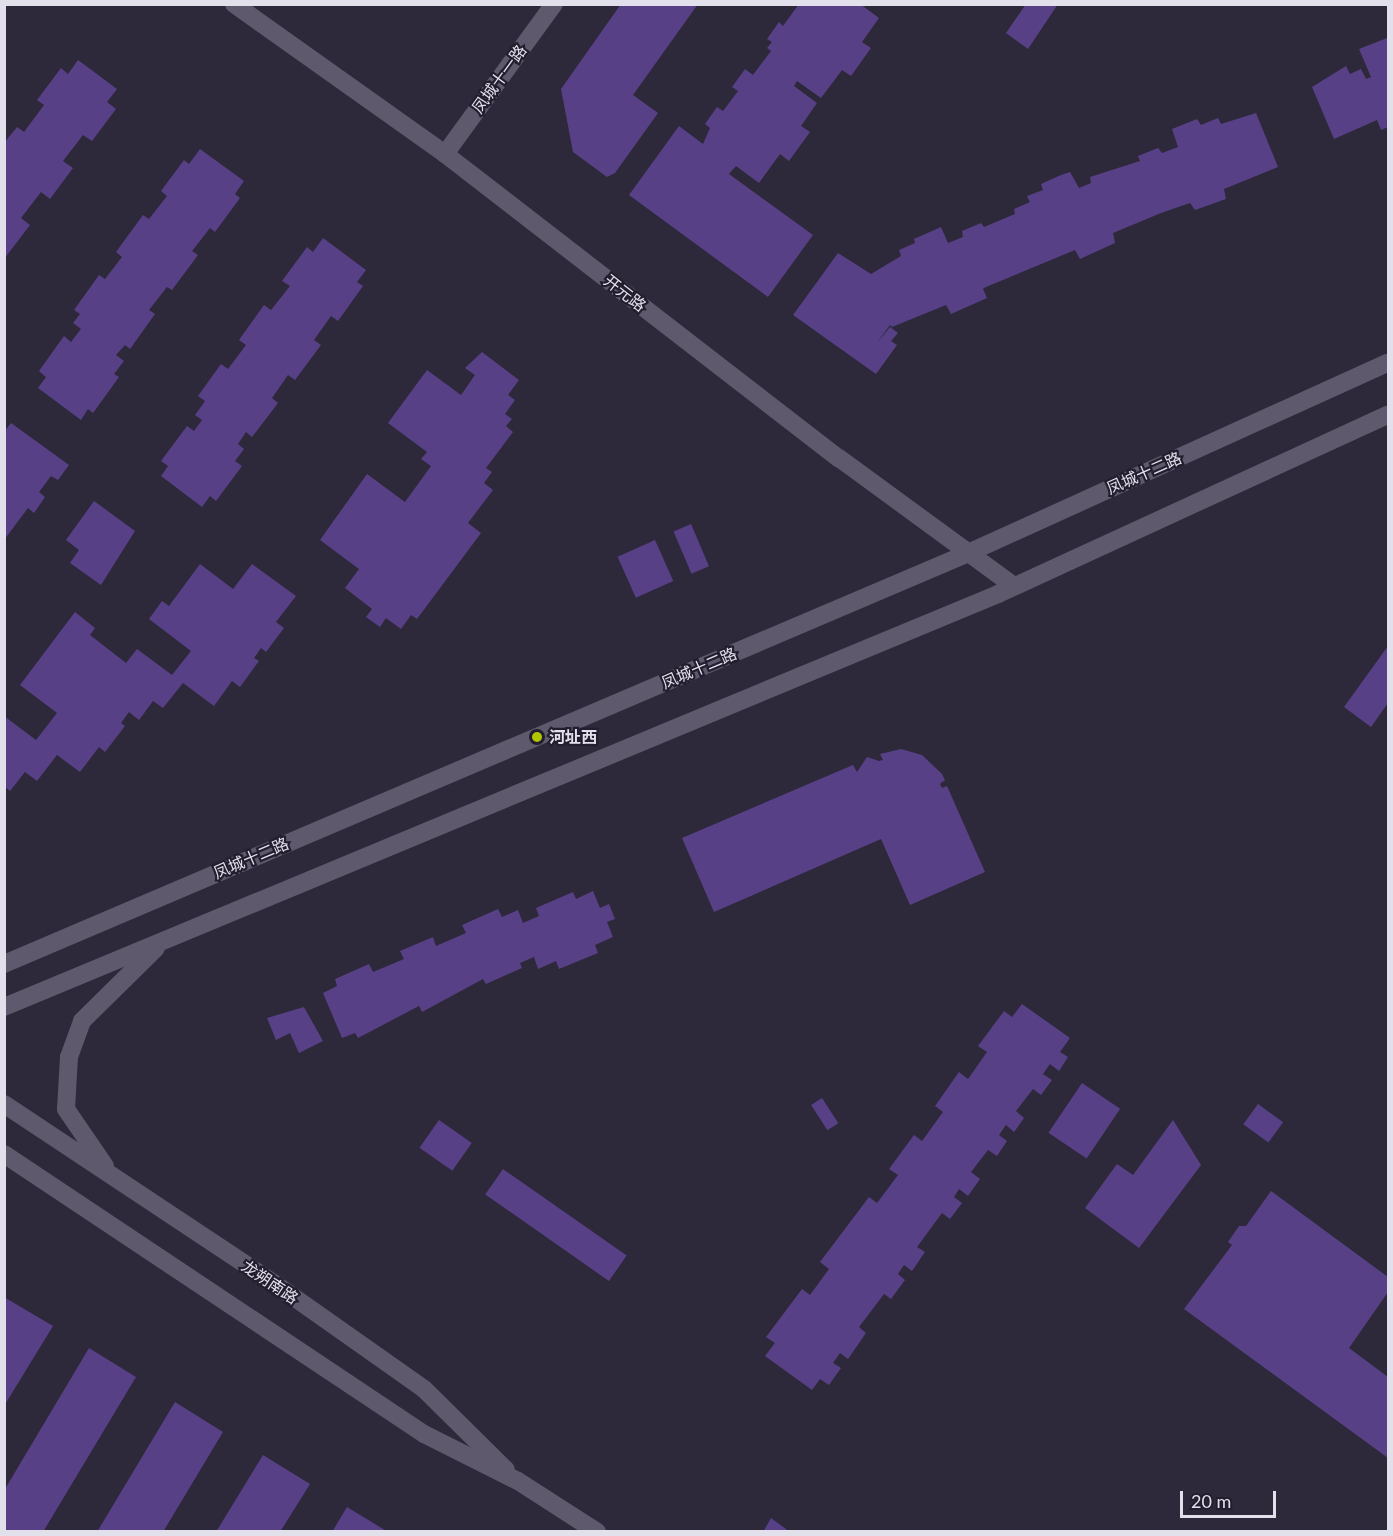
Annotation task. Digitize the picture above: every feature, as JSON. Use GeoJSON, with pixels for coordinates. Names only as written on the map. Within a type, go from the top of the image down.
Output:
{"type":"FeatureCollection","features":[{"type":"Feature","properties":{"kind":"street","name":"开元路"},"geometry":{"type":"LineString","coordinates":[[234,4],[445,154],[966,554],[1014,586]]}},
{"type":"Feature","properties":{"kind":"street","name":"凤城十一路"},"geometry":{"type":"LineString","coordinates":[[445,154],[554,4]]}},
{"type":"Feature","properties":{"kind":"street","name":"凤城十二路"},"geometry":{"type":"LineString","coordinates":[[4,964],[966,554],[1389,363]]}},
{"type":"Feature","properties":{"kind":"street"},"geometry":{"type":"LineString","coordinates":[[4,1007],[1014,586],[1389,415]]}},
{"type":"Feature","properties":{"kind":"street"},"geometry":{"type":"LineString","coordinates":[[111,1175],[66,1109],[69,1057],[82,1022],[162,941]]}},
{"type":"Feature","properties":{"kind":"street","name":"龙朔南路"},"geometry":{"type":"LineString","coordinates":[[4,1104],[424,1389],[518,1481]]}},
{"type":"Feature","properties":{"kind":"street","name":"龙朔南路"},"geometry":{"type":"LineString","coordinates":[[4,1154],[424,1434],[518,1481],[597,1532]]}},
{"type":"Feature","properties":{"kind":"building"},"geometry":{"type":"Polygon","coordinates":[[[621,4],[698,4],[633,95],[658,113],[615,173],[607,177],[573,152],[561,89],[621,4]]]}},
{"type":"Feature","properties":{"kind":"building"},"geometry":{"type":"Polygon","coordinates":[[[799,4],[860,4],[879,18],[862,42],[871,48],[851,76],[842,70],[821,98],[797,81],[794,86],[817,103],[801,126],[810,132],[789,161],[780,154],[759,183],[736,166],[729,174],[813,235],[768,297],[629,195],[679,126],[703,144],[710,128],[705,124],[717,107],[723,111],[738,91],[732,87],[745,69],[753,75],[771,51],[767,48],[772,42],[767,39],[779,22],[783,26],[799,4]]]}},
{"type":"Feature","properties":{"kind":"building"},"geometry":{"type":"Polygon","coordinates":[[[1026,4],[1058,4],[1028,49],[1006,33],[1026,4]]]}},
{"type":"Feature","properties":{"kind":"building"},"geometry":{"type":"Polygon","coordinates":[[[1387,38],[1388,127],[1381,130],[1377,120],[1334,139],[1312,87],[1346,66],[1350,74],[1361,69],[1366,79],[1371,77],[1359,49],[1387,38]]]}},
{"type":"Feature","properties":{"kind":"building"},"geometry":{"type":"Polygon","coordinates":[[[78,60],[117,89],[107,102],[116,109],[92,141],[83,135],[63,161],[73,168],[50,199],[41,192],[21,218],[30,225],[4,259],[4,143],[17,127],[24,132],[44,105],[37,100],[61,68],[68,74],[78,60]]]}},
{"type":"Feature","properties":{"kind":"building"},"geometry":{"type":"Polygon","coordinates":[[[1256,113],[1278,167],[1224,189],[1226,199],[1195,210],[1190,203],[1113,233],[1115,243],[1080,259],[1075,250],[986,287],[983,289],[987,298],[951,314],[946,305],[892,327],[890,325],[877,343],[890,327],[898,333],[891,341],[897,345],[876,374],[793,315],[838,253],[871,274],[901,256],[899,250],[915,243],[914,239],[941,227],[948,243],[963,237],[962,231],[981,223],[984,227],[1015,214],[1014,209],[1030,202],[1027,196],[1043,190],[1041,184],[1061,175],[1070,172],[1079,188],[1091,183],[1090,177],[1140,161],[1138,156],[1158,148],[1162,153],[1178,147],[1172,129],[1197,119],[1201,125],[1218,118],[1221,124],[1256,113]]]}},
{"type":"Feature","properties":{"kind":"building"},"geometry":{"type":"Polygon","coordinates":[[[200,149],[244,181],[235,194],[240,198],[215,232],[210,228],[192,251],[198,255],[172,290],[167,287],[149,310],[155,314],[130,349],[125,345],[116,355],[124,361],[114,374],[119,377],[93,413],[88,409],[81,420],[38,388],[46,377],[39,371],[64,336],[71,342],[81,329],[73,323],[80,314],[74,310],[99,275],[105,279],[122,257],[116,252],[143,215],[149,219],[167,196],[161,191],[184,160],[189,164],[200,149]]]}},
{"type":"Feature","properties":{"kind":"building"},"geometry":{"type":"Polygon","coordinates":[[[323,238],[366,270],[357,282],[363,286],[338,321],[331,316],[314,340],[321,345],[295,380],[288,375],[272,398],[278,403],[252,437],[246,432],[238,444],[244,449],[235,461],[242,466],[216,501],[210,496],[202,507],[161,476],[168,466],[161,461],[187,426],[194,431],[202,420],[195,415],[205,401],[198,396],[221,364],[228,369],[246,345],[239,340],[264,305],[271,310],[290,286],[282,281],[307,247],[313,252],[323,238]]]}},
{"type":"Feature","properties":{"kind":"building"},"geometry":{"type":"Polygon","coordinates":[[[482,352],[519,380],[508,395],[515,400],[505,414],[512,419],[506,426],[513,432],[486,468],[492,472],[484,483],[493,490],[468,523],[481,533],[417,619],[411,615],[401,629],[386,618],[380,627],[366,617],[372,609],[345,588],[359,569],[320,540],[367,474],[405,502],[431,466],[421,459],[427,452],[388,423],[427,370],[461,395],[475,375],[465,368],[482,352]]]}},
{"type":"Feature","properties":{"kind":"building"},"geometry":{"type":"Polygon","coordinates":[[[11,423],[69,465],[58,480],[51,476],[39,492],[45,497],[34,513],[28,508],[4,540],[4,432],[11,423]]]}},
{"type":"Feature","properties":{"kind":"building"},"geometry":{"type":"Polygon","coordinates":[[[94,501],[135,531],[101,585],[70,563],[79,550],[66,540],[94,501]]]}},
{"type":"Feature","properties":{"kind":"building"},"geometry":{"type":"Polygon","coordinates":[[[691,524],[709,566],[691,574],[674,531],[691,524]]]}},
{"type":"Feature","properties":{"kind":"building"},"geometry":{"type":"Polygon","coordinates":[[[655,540],[673,581],[636,598],[618,557],[655,540]]]}},
{"type":"Feature","properties":{"kind":"building"},"geometry":{"type":"Polygon","coordinates":[[[200,564],[233,589],[252,564],[296,596],[276,622],[284,628],[266,652],[261,648],[254,658],[259,661],[240,687],[232,681],[214,706],[183,683],[163,708],[153,701],[139,720],[129,712],[121,723],[125,726],[105,752],[99,747],[80,772],[57,755],[37,781],[25,772],[10,791],[4,786],[4,716],[36,740],[57,713],[20,685],[75,612],[95,628],[90,635],[126,663],[137,649],[172,675],[191,651],[149,619],[162,601],[169,606],[200,564]]]}},
{"type":"Feature","properties":{"kind":"building"},"geometry":{"type":"Polygon","coordinates":[[[1388,646],[1388,703],[1371,727],[1344,707],[1388,646]]]}},
{"type":"Feature","properties":{"kind":"building"},"geometry":{"type":"Polygon","coordinates":[[[901,749],[922,755],[942,774],[945,780],[940,784],[942,788],[947,786],[985,872],[910,905],[881,839],[714,912],[682,838],[853,765],[857,772],[867,757],[879,761],[883,760],[880,754],[901,749]]]}},
{"type":"Feature","properties":{"kind":"building"},"geometry":{"type":"Polygon","coordinates":[[[593,891],[600,908],[609,904],[615,919],[607,922],[613,937],[595,945],[598,953],[559,969],[556,961],[538,969],[534,957],[520,963],[522,968],[486,984],[483,979],[422,1012],[419,1006],[358,1038],[355,1033],[342,1038],[323,993],[337,986],[335,979],[369,964],[373,972],[404,959],[400,951],[433,937],[436,946],[466,933],[462,925],[498,909],[502,917],[518,910],[523,923],[539,916],[536,908],[573,892],[576,899],[593,891]]]}},
{"type":"Feature","properties":{"kind":"building"},"geometry":{"type":"Polygon","coordinates":[[[1022,1004],[1070,1038],[1060,1052],[1068,1057],[1059,1071],[1050,1064],[1043,1074],[1052,1080],[1041,1095],[1033,1089],[1016,1111],[1024,1118],[1014,1132],[1006,1125],[999,1135],[1007,1141],[997,1156],[988,1150],[971,1172],[980,1179],[968,1196],[959,1189],[954,1197],[962,1203],[950,1219],[942,1213],[917,1247],[925,1252],[912,1271],[904,1265],[898,1274],[905,1280],[891,1299],[884,1294],[859,1327],[866,1333],[848,1359],[840,1353],[833,1363],[841,1368],[829,1385],[820,1379],[812,1390],[765,1356],[775,1343],[766,1337],[802,1289],[810,1295],[829,1269],[820,1262],[869,1197],[877,1203],[898,1175],[889,1169],[914,1135],[922,1141],[943,1112],[935,1106],[959,1072],[968,1079],[987,1052],[978,1046],[1004,1011],[1012,1017],[1022,1004]]]}},
{"type":"Feature","properties":{"kind":"building"},"geometry":{"type":"Polygon","coordinates":[[[304,1007],[323,1041],[299,1053],[290,1033],[276,1040],[267,1018],[304,1007]]]}},
{"type":"Feature","properties":{"kind":"building"},"geometry":{"type":"Polygon","coordinates":[[[1082,1083],[1120,1109],[1087,1158],[1048,1133],[1082,1083]]]}},
{"type":"Feature","properties":{"kind":"building"},"geometry":{"type":"Polygon","coordinates":[[[822,1098],[838,1123],[827,1130],[811,1105],[822,1098]]]}},
{"type":"Feature","properties":{"kind":"building"},"geometry":{"type":"Polygon","coordinates":[[[1258,1104],[1283,1122],[1268,1142],[1243,1124],[1258,1104]]]}},
{"type":"Feature","properties":{"kind":"building"},"geometry":{"type":"Polygon","coordinates":[[[439,1120],[472,1143],[452,1171],[419,1148],[439,1120]]]}},
{"type":"Feature","properties":{"kind":"building"},"geometry":{"type":"Polygon","coordinates":[[[1173,1120],[1201,1165],[1139,1248],[1085,1208],[1117,1164],[1133,1175],[1173,1120]]]}},
{"type":"Feature","properties":{"kind":"building"},"geometry":{"type":"Polygon","coordinates":[[[503,1169],[627,1256],[609,1281],[485,1194],[503,1169]]]}},
{"type":"Feature","properties":{"kind":"building"},"geometry":{"type":"Polygon","coordinates":[[[1271,1191],[1388,1277],[1388,1292],[1349,1348],[1388,1377],[1388,1458],[1184,1309],[1232,1245],[1228,1242],[1239,1226],[1246,1226],[1271,1191]]]}},
{"type":"Feature","properties":{"kind":"building"},"geometry":{"type":"Polygon","coordinates":[[[4,1297],[53,1326],[4,1406],[4,1297]]]}},
{"type":"Feature","properties":{"kind":"building"},"geometry":{"type":"Polygon","coordinates":[[[89,1348],[136,1377],[43,1532],[5,1532],[5,1489],[89,1348]]]}},
{"type":"Feature","properties":{"kind":"building"},"geometry":{"type":"Polygon","coordinates":[[[175,1402],[223,1432],[163,1532],[97,1532],[175,1402]]]}},
{"type":"Feature","properties":{"kind":"building"},"geometry":{"type":"Polygon","coordinates":[[[263,1455],[310,1484],[280,1532],[216,1532],[263,1455]]]}},
{"type":"Feature","properties":{"kind":"building"},"geometry":{"type":"Polygon","coordinates":[[[347,1507],[388,1532],[332,1532],[347,1507]]]}},
{"type":"Feature","properties":{"kind":"building"},"geometry":{"type":"Polygon","coordinates":[[[771,1518],[790,1532],[763,1532],[771,1518]]]}},
{"type":"Feature","properties":{"kind":"place","name":"河址西"},"geometry":{"type":"Point","coordinates":[537,737]}}]}
